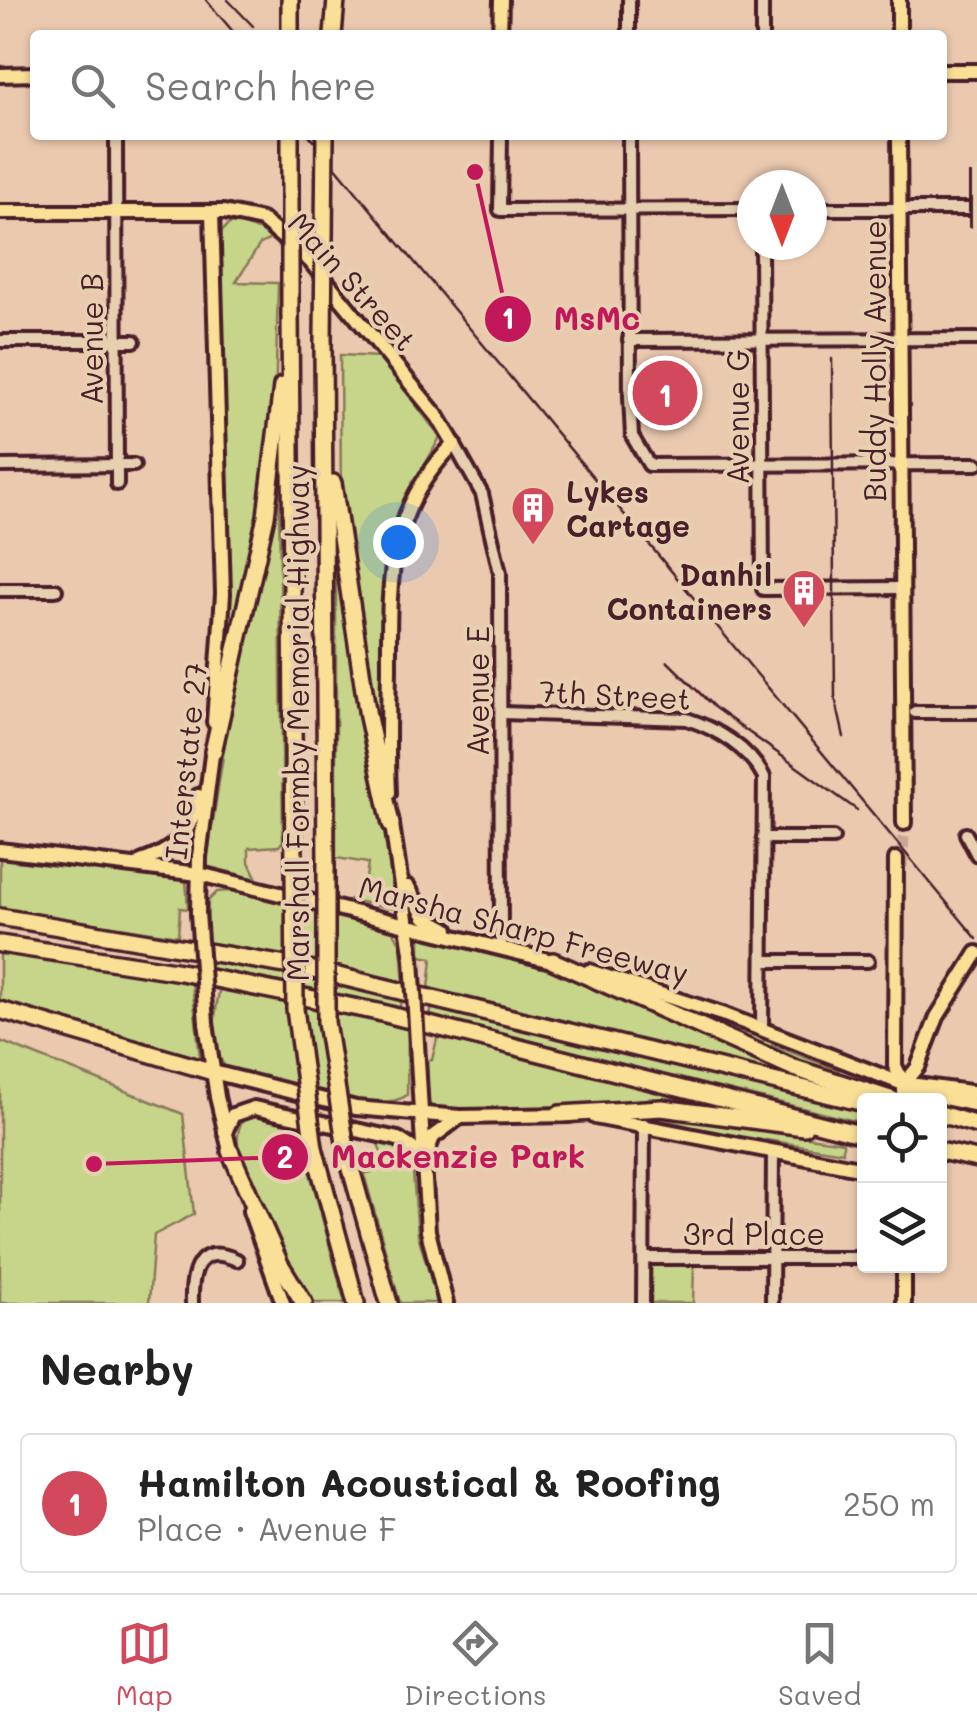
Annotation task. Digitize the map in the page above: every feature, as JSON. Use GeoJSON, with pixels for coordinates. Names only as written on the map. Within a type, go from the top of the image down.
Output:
{"type":"FeatureCollection","features":[{"type":"Feature","properties":{"kind":"highway"},"geometry":{"type":"LineString","coordinates":[[290,0],[290,30]]}},
{"type":"Feature","properties":{"kind":"highway"},"geometry":{"type":"LineString","coordinates":[[325,0],[325,30]]}},
{"type":"Feature","properties":{"kind":"highway"},"geometry":{"type":"LineString","coordinates":[[334,30],[336,0]]}},
{"type":"Feature","properties":{"kind":"highway","name":"Marshall Formby Memorial Highway"},"geometry":{"type":"LineString","coordinates":[[290,140],[294,1009],[314,1148],[356,1303]]}},
{"type":"Feature","properties":{"kind":"highway","name":"Marshall Formby Memorial Highway"},"geometry":{"type":"LineString","coordinates":[[325,140],[326,1022],[347,1155],[389,1303]]}},
{"type":"Feature","properties":{"kind":"highway"},"geometry":{"type":"LineString","coordinates":[[214,752],[270,494],[290,313]]}},
{"type":"Feature","properties":{"kind":"highway"},"geometry":{"type":"LineString","coordinates":[[324,409],[346,582],[391,824]]}},
{"type":"Feature","properties":{"kind":"highway"},"geometry":{"type":"LineString","coordinates":[[0,917],[309,970],[857,1102]]}},
{"type":"Feature","properties":{"kind":"highway"},"geometry":{"type":"LineString","coordinates":[[0,944],[181,972],[378,1012],[856,1133]]}},
{"type":"Feature","properties":{"kind":"highway"},"geometry":{"type":"LineString","coordinates":[[552,961],[842,1086],[868,1093]]}},
{"type":"Feature","properties":{"kind":"highway"},"geometry":{"type":"LineString","coordinates":[[0,1010],[213,1072]]}},
{"type":"Feature","properties":{"kind":"highway"},"geometry":{"type":"LineString","coordinates":[[560,1114],[662,1108],[856,1133]]}},
{"type":"Feature","properties":{"kind":"highway"},"geometry":{"type":"LineString","coordinates":[[947,1119],[977,1127]]}},
{"type":"Feature","properties":{"kind":"highway"},"geometry":{"type":"LineString","coordinates":[[230,1151],[280,1264],[304,1303]]}},
{"type":"Feature","properties":{"kind":"highway"},"geometry":{"type":"LineString","coordinates":[[947,1153],[977,1159]]}},
{"type":"Feature","properties":{"kind":"main road"},"geometry":{"type":"LineString","coordinates":[[899,0],[899,30]]}},
{"type":"Feature","properties":{"kind":"main road"},"geometry":{"type":"LineString","coordinates":[[500,1],[500,30]]}},
{"type":"Feature","properties":{"kind":"main road"},"geometry":{"type":"LineString","coordinates":[[947,71],[977,71]]}},
{"type":"Feature","properties":{"kind":"main road"},"geometry":{"type":"LineString","coordinates":[[0,74],[30,74]]}},
{"type":"Feature","properties":{"kind":"main road","name":"Buddy Holly Avenue"},"geometry":{"type":"LineString","coordinates":[[899,140],[900,820]]}},
{"type":"Feature","properties":{"kind":"main road","name":"Main Street"},"geometry":{"type":"LineString","coordinates":[[0,212],[212,212],[250,216],[276,228],[310,261],[438,417],[454,444]]}},
{"type":"Feature","properties":{"kind":"main road","name":"Interstate 27"},"geometry":{"type":"LineString","coordinates":[[212,212],[223,594],[214,752],[198,913],[206,1023],[224,1134],[282,1303]]}},
{"type":"Feature","properties":{"kind":"main road"},"geometry":{"type":"LineString","coordinates":[[446,1303],[428,1231],[412,959],[391,824],[389,588],[393,556],[420,481],[454,444]]}},
{"type":"Feature","properties":{"kind":"main road"},"geometry":{"type":"LineString","coordinates":[[135,864],[162,855],[184,836],[209,776]]}},
{"type":"Feature","properties":{"kind":"main road","name":"Marsha Sharp Freeway"},"geometry":{"type":"LineString","coordinates":[[0,850],[199,874],[501,947],[635,983],[904,1084],[977,1105]]}},
{"type":"Feature","properties":{"kind":"main road"},"geometry":{"type":"LineString","coordinates":[[899,863],[894,1066],[904,1084],[904,1093]]}},
{"type":"Feature","properties":{"kind":"main road"},"geometry":{"type":"LineString","coordinates":[[400,865],[412,900],[426,917],[463,938]]}},
{"type":"Feature","properties":{"kind":"main road"},"geometry":{"type":"LineString","coordinates":[[904,1084],[918,1067],[937,1017],[977,954]]}},
{"type":"Feature","properties":{"kind":"main road"},"geometry":{"type":"LineString","coordinates":[[213,1072],[356,1108],[460,1117],[560,1114],[644,1124],[773,1154],[857,1168]]}},
{"type":"Feature","properties":{"kind":"main road","name":"Marsha Sharp Freeway"},"geometry":{"type":"LineString","coordinates":[[904,1084],[977,1093]]}},
{"type":"Feature","properties":{"kind":"main road"},"geometry":{"type":"LineString","coordinates":[[224,1134],[233,1115],[254,1108],[398,1139],[412,1148],[422,1168]]}},
{"type":"Feature","properties":{"kind":"main road"},"geometry":{"type":"LineString","coordinates":[[422,1168],[433,1137],[460,1117]]}},
{"type":"Feature","properties":{"kind":"main road"},"geometry":{"type":"LineString","coordinates":[[904,1273],[904,1303]]}},
{"type":"Feature","properties":{"kind":"street"},"geometry":{"type":"LineString","coordinates":[[629,0],[629,30]]}},
{"type":"Feature","properties":{"kind":"street"},"geometry":{"type":"LineString","coordinates":[[762,0],[762,30]]}},
{"type":"Feature","properties":{"kind":"street","name":"Avenue B"},"geometry":{"type":"LineString","coordinates":[[116,140],[117,484]]}},
{"type":"Feature","properties":{"kind":"street"},"geometry":{"type":"LineString","coordinates":[[500,140],[500,210],[737,209]]}},
{"type":"Feature","properties":{"kind":"street"},"geometry":{"type":"LineString","coordinates":[[629,140],[632,436],[649,465],[977,464]]}},
{"type":"Feature","properties":{"kind":"street"},"geometry":{"type":"LineString","coordinates":[[977,174],[977,228]]}},
{"type":"Feature","properties":{"kind":"street"},"geometry":{"type":"LineString","coordinates":[[827,209],[975,209]]}},
{"type":"Feature","properties":{"kind":"street","name":"Avenue G"},"geometry":{"type":"LineString","coordinates":[[760,260],[762,589],[899,588]]}},
{"type":"Feature","properties":{"kind":"street"},"geometry":{"type":"LineString","coordinates":[[629,340],[977,339]]}},
{"type":"Feature","properties":{"kind":"street"},"geometry":{"type":"LineString","coordinates":[[0,341],[134,340]]}},
{"type":"Feature","properties":{"kind":"street","name":"Avenue E"},"geometry":{"type":"LineString","coordinates":[[454,444],[482,494],[500,572],[501,947]]}},
{"type":"Feature","properties":{"kind":"street"},"geometry":{"type":"LineString","coordinates":[[0,466],[134,464]]}},
{"type":"Feature","properties":{"kind":"street"},"geometry":{"type":"LineString","coordinates":[[0,590],[56,590]]}},
{"type":"Feature","properties":{"kind":"street"},"geometry":{"type":"LineString","coordinates":[[915,712],[977,712]]}},
{"type":"Feature","properties":{"kind":"street","name":"7th Street"},"geometry":{"type":"LineString","coordinates":[[502,713],[687,719],[724,736],[754,761],[764,777],[762,838]]}},
{"type":"Feature","properties":{"kind":"street"},"geometry":{"type":"LineString","coordinates":[[966,834],[977,855]]}},
{"type":"Feature","properties":{"kind":"street"},"geometry":{"type":"LineString","coordinates":[[762,1029],[762,838],[833,838]]}},
{"type":"Feature","properties":{"kind":"street"},"geometry":{"type":"LineString","coordinates":[[764,961],[868,961]]}},
{"type":"Feature","properties":{"kind":"street"},"geometry":{"type":"LineString","coordinates":[[643,1303],[644,1124]]}},
{"type":"Feature","properties":{"kind":"street"},"geometry":{"type":"LineString","coordinates":[[772,1303],[773,1154]]}},
{"type":"Feature","properties":{"kind":"street"},"geometry":{"type":"LineString","coordinates":[[192,1303],[196,1265],[218,1255],[237,1260]]}},
{"type":"Feature","properties":{"kind":"street","name":"3rd Place"},"geometry":{"type":"LineString","coordinates":[[644,1258],[857,1258]]}},
{"type":"Feature","properties":{"kind":"green space"},"geometry":{"type":"Polygon","coordinates":[[[240,223],[275,237],[260,244],[236,282],[278,283],[275,413],[264,501],[228,659],[218,236],[229,224],[240,223]]]}},
{"type":"Feature","properties":{"kind":"green space"},"geometry":{"type":"Polygon","coordinates":[[[340,355],[380,357],[440,437],[401,509],[387,561],[385,732],[381,732],[355,605],[341,499],[340,355]]]}},
{"type":"Feature","properties":{"kind":"green space"},"geometry":{"type":"Polygon","coordinates":[[[275,488],[279,490],[283,841],[279,846],[249,848],[249,862],[257,879],[206,866],[231,704],[275,488]]]}},
{"type":"Feature","properties":{"kind":"green space"},"geometry":{"type":"Polygon","coordinates":[[[336,574],[341,575],[402,910],[350,900],[364,893],[368,863],[336,858],[336,574]]]}},
{"type":"Feature","properties":{"kind":"green space"},"geometry":{"type":"Polygon","coordinates":[[[0,857],[186,879],[188,909],[180,908],[178,936],[0,909],[0,857]]]}},
{"type":"Feature","properties":{"kind":"green space"},"geometry":{"type":"Polygon","coordinates":[[[230,891],[391,927],[401,945],[404,986],[207,943],[208,901],[217,892],[230,891]]]}},
{"type":"Feature","properties":{"kind":"green space"},"geometry":{"type":"Polygon","coordinates":[[[420,935],[569,975],[795,1073],[794,1077],[429,989],[432,958],[420,956],[420,935]]]}},
{"type":"Feature","properties":{"kind":"green space"},"geometry":{"type":"Polygon","coordinates":[[[0,952],[192,983],[200,1058],[0,1003],[0,952]]]}},
{"type":"Feature","properties":{"kind":"green space"},"geometry":{"type":"Polygon","coordinates":[[[209,957],[402,996],[399,1010],[209,970],[209,957]]]}},
{"type":"Feature","properties":{"kind":"green space"},"geometry":{"type":"Polygon","coordinates":[[[220,987],[408,1027],[407,1095],[393,1101],[348,1100],[229,1070],[215,1042],[220,987]]]}},
{"type":"Feature","properties":{"kind":"green space"},"geometry":{"type":"Polygon","coordinates":[[[640,991],[773,1039],[772,1045],[839,1070],[836,1077],[701,1022],[640,991]]]}},
{"type":"Feature","properties":{"kind":"green space"},"geometry":{"type":"Polygon","coordinates":[[[433,1006],[857,1108],[857,1122],[429,1017],[433,1006]]]}},
{"type":"Feature","properties":{"kind":"green space"},"geometry":{"type":"Polygon","coordinates":[[[438,1035],[747,1110],[428,1110],[427,1060],[432,1060],[438,1035]]]}},
{"type":"Feature","properties":{"kind":"green space"},"geometry":{"type":"Polygon","coordinates":[[[0,1041],[183,1114],[194,1214],[154,1235],[149,1303],[0,1303],[0,1041]]]}},
{"type":"Feature","properties":{"kind":"green space"},"geometry":{"type":"Polygon","coordinates":[[[640,1113],[843,1142],[843,1152],[766,1140],[764,1146],[640,1113]]]}},
{"type":"Feature","properties":{"kind":"green space"},"geometry":{"type":"Polygon","coordinates":[[[250,1115],[292,1124],[283,1134],[276,1159],[305,1154],[345,1303],[309,1303],[272,1237],[245,1176],[239,1149],[239,1128],[250,1115]]]}},
{"type":"Feature","properties":{"kind":"green space"},"geometry":{"type":"Polygon","coordinates":[[[377,1141],[398,1145],[412,1161],[418,1235],[438,1303],[400,1303],[364,1174],[386,1168],[377,1141]]]}},
{"type":"Feature","properties":{"kind":"green space"},"geometry":{"type":"Polygon","coordinates":[[[651,1262],[694,1263],[693,1303],[651,1303],[651,1262]]]}},
{"type":"Feature","properties":{"kind":"tunnel"},"geometry":{"type":"LineString","coordinates":[[902,867],[904,823]]}},
{"type":"Feature","properties":{"kind":"railway"},"geometry":{"type":"LineString","coordinates":[[206,0],[232,30]]}},
{"type":"Feature","properties":{"kind":"railway"},"geometry":{"type":"LineString","coordinates":[[228,0],[253,26]]}},
{"type":"Feature","properties":{"kind":"railway"},"geometry":{"type":"LineString","coordinates":[[313,140],[977,939]]}},
{"type":"Feature","properties":{"kind":"railway"},"geometry":{"type":"LineString","coordinates":[[832,359],[835,697],[844,737]]}},
{"type":"Feature","properties":{"kind":"railway"},"geometry":{"type":"LineString","coordinates":[[667,661],[715,708],[857,810]]}},
{"type":"Feature","properties":{"kind":"place","name":"MsMc"},"geometry":{"type":"Point","coordinates":[475,172]}},
{"type":"Feature","properties":{"kind":"place","name":"Hamilton Acoustical & Roofing"},"geometry":{"type":"Point","coordinates":[665,393]}},
{"type":"Feature","properties":{"kind":"place","name":"Lykes Cartage"},"geometry":{"type":"Point","coordinates":[533,546]}},
{"type":"Feature","properties":{"kind":"place","name":"Danhil Containers"},"geometry":{"type":"Point","coordinates":[804,629]}},
{"type":"Feature","properties":{"kind":"place","name":"Mackenzie Park"},"geometry":{"type":"Point","coordinates":[94,1164]}}]}
